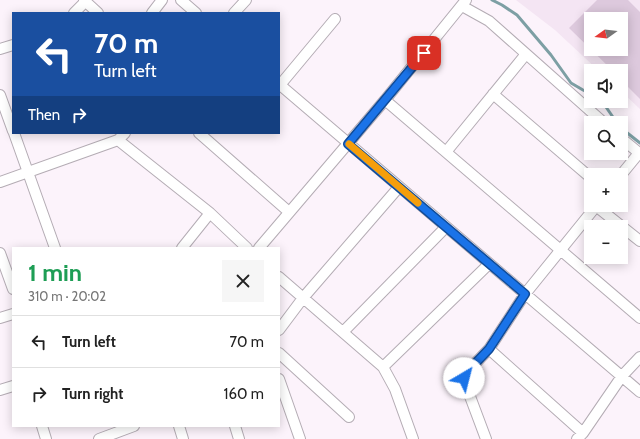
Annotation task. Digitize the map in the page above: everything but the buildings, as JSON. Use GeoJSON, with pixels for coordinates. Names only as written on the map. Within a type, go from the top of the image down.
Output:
{"type":"FeatureCollection","features":[{"type":"Feature","properties":{"kind":"street"},"geometry":{"type":"LineString","coordinates":[[153,12],[162,0]]}},
{"type":"Feature","properties":{"kind":"street"},"geometry":{"type":"LineString","coordinates":[[180,0],[195,12]]}},
{"type":"Feature","properties":{"kind":"street"},"geometry":{"type":"LineString","coordinates":[[235,12],[246,0]]}},
{"type":"Feature","properties":{"kind":"street"},"geometry":{"type":"LineString","coordinates":[[75,12],[85,1],[97,12]]}},
{"type":"Feature","properties":{"kind":"street"},"geometry":{"type":"LineString","coordinates":[[260,247],[465,3],[489,21],[596,116]]}},
{"type":"Feature","properties":{"kind":"street"},"geometry":{"type":"LineString","coordinates":[[280,83],[335,19]]}},
{"type":"Feature","properties":{"kind":"street"},"geometry":{"type":"LineString","coordinates":[[0,50],[12,46]]}},
{"type":"Feature","properties":{"kind":"street"},"geometry":{"type":"LineString","coordinates":[[446,152],[526,54]]}},
{"type":"Feature","properties":{"kind":"street"},"geometry":{"type":"LineString","coordinates":[[280,85],[640,392]]}},
{"type":"Feature","properties":{"kind":"street"},"geometry":{"type":"LineString","coordinates":[[493,94],[584,172]]}},
{"type":"Feature","properties":{"kind":"street"},"geometry":{"type":"LineString","coordinates":[[0,95],[11,118]]}},
{"type":"Feature","properties":{"kind":"street"},"geometry":{"type":"LineString","coordinates":[[385,100],[640,318]]}},
{"type":"Feature","properties":{"kind":"street"},"geometry":{"type":"LineString","coordinates":[[14,134],[55,247]]}},
{"type":"Feature","properties":{"kind":"street"},"geometry":{"type":"LineString","coordinates":[[200,134],[289,212]]}},
{"type":"Feature","properties":{"kind":"street"},"geometry":{"type":"LineString","coordinates":[[0,182],[121,136],[210,213],[246,247]]}},
{"type":"Feature","properties":{"kind":"street"},"geometry":{"type":"LineString","coordinates":[[627,168],[639,153],[628,144]]}},
{"type":"Feature","properties":{"kind":"street"},"geometry":{"type":"LineString","coordinates":[[280,329],[303,298],[399,187]]}},
{"type":"Feature","properties":{"kind":"street"},"geometry":{"type":"LineString","coordinates":[[486,439],[465,384],[464,378],[466,373],[489,349],[525,294],[591,212]]}},
{"type":"Feature","properties":{"kind":"street"},"geometry":{"type":"LineString","coordinates":[[604,212],[640,241]]}},
{"type":"Feature","properties":{"kind":"street"},"geometry":{"type":"LineString","coordinates":[[183,247],[210,213]]}},
{"type":"Feature","properties":{"kind":"street"},"geometry":{"type":"LineString","coordinates":[[343,332],[446,227]]}},
{"type":"Feature","properties":{"kind":"street"},"geometry":{"type":"LineString","coordinates":[[0,253],[12,286]]}},
{"type":"Feature","properties":{"kind":"street"},"geometry":{"type":"LineString","coordinates":[[383,367],[489,264]]}},
{"type":"Feature","properties":{"kind":"street"},"geometry":{"type":"LineString","coordinates":[[280,278],[383,367],[395,389],[414,439]]}},
{"type":"Feature","properties":{"kind":"street"},"geometry":{"type":"LineString","coordinates":[[0,318],[12,314]]}},
{"type":"Feature","properties":{"kind":"street"},"geometry":{"type":"LineString","coordinates":[[489,349],[580,436],[622,376],[640,357]]}},
{"type":"Feature","properties":{"kind":"street"},"geometry":{"type":"LineString","coordinates":[[280,354],[349,417]]}},
{"type":"Feature","properties":{"kind":"street"},"geometry":{"type":"LineString","coordinates":[[280,382],[300,439]]}},
{"type":"Feature","properties":{"kind":"street"},"geometry":{"type":"LineString","coordinates":[[0,390],[12,386]]}},
{"type":"Feature","properties":{"kind":"street"},"geometry":{"type":"LineString","coordinates":[[42,427],[46,439]]}},
{"type":"Feature","properties":{"kind":"street"},"geometry":{"type":"LineString","coordinates":[[98,439],[124,435],[133,427]]}},
{"type":"Feature","properties":{"kind":"street"},"geometry":{"type":"LineString","coordinates":[[179,427],[183,439]]}},
{"type":"Feature","properties":{"kind":"street"},"geometry":{"type":"LineString","coordinates":[[235,427],[239,439]]}},
{"type":"Feature","properties":{"kind":"shaded area"},"geometry":{"type":"Polygon","coordinates":[[[516,0],[640,0],[640,109],[628,98],[628,64],[591,64],[555,30],[516,0]]]}},
{"type":"Feature","properties":{"kind":"shaded area"},"geometry":{"type":"Polygon","coordinates":[[[597,0],[628,0],[640,12],[640,99],[628,87],[628,64],[606,64],[598,56],[628,56],[628,12],[585,12],[597,0]]]}},
{"type":"Feature","properties":{"kind":"shaded area"},"geometry":{"type":"Polygon","coordinates":[[[584,13],[584,43],[569,28],[584,13]]]}},
{"type":"Feature","properties":{"kind":"waterway"},"geometry":{"type":"LineString","coordinates":[[492,0],[517,15],[551,55],[571,83],[584,90]]}},
{"type":"Feature","properties":{"kind":"waterway"},"geometry":{"type":"LineString","coordinates":[[607,108],[612,116]]}},
{"type":"Feature","properties":{"kind":"waterway"},"geometry":{"type":"LineString","coordinates":[[628,134],[640,143]]}},
{"type":"Feature","properties":{"kind":"slow traffic"},"geometry":{"type":"LineString","coordinates":[[349,144],[418,203]]}},
{"type":"Feature","properties":{"kind":"route"},"geometry":{"type":"LineString","coordinates":[[424,53],[348,144],[525,294],[489,349],[466,373],[464,378]]}}]}
